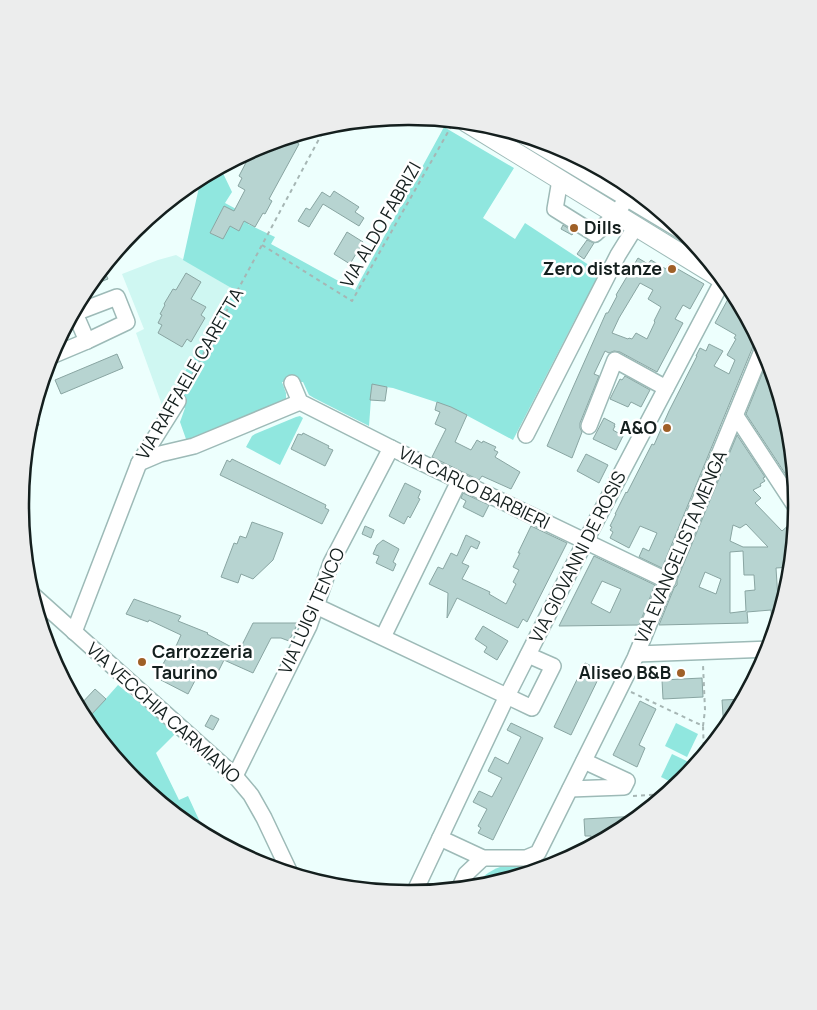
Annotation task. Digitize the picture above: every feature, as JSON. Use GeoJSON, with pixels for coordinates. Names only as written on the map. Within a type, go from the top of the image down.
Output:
{"type":"FeatureCollection","features":[{"type":"Feature","properties":{"kind":"main road"},"geometry":{"type":"LineString","coordinates":[[484,133],[707,270]]}},
{"type":"Feature","properties":{"kind":"street"},"geometry":{"type":"LineString","coordinates":[[569,161],[602,179]]}},
{"type":"Feature","properties":{"kind":"street"},"geometry":{"type":"LineString","coordinates":[[560,180],[555,209],[595,234],[617,214],[628,195]]}},
{"type":"Feature","properties":{"kind":"street"},"geometry":{"type":"LineString","coordinates":[[526,435],[618,255],[636,226]]}},
{"type":"Feature","properties":{"kind":"street","name":"VIA GIOVANNI DE ROSIS"},"geometry":{"type":"LineString","coordinates":[[418,885],[507,696],[585,542],[720,288]]}},
{"type":"Feature","properties":{"kind":"street"},"geometry":{"type":"LineString","coordinates":[[61,352],[127,322],[117,297],[84,309]]}},
{"type":"Feature","properties":{"kind":"street"},"geometry":{"type":"LineString","coordinates":[[77,320],[87,342]]}},
{"type":"Feature","properties":{"kind":"street","name":"VIA EVANGELISTA MENGA"},"geometry":{"type":"LineString","coordinates":[[483,858],[526,858],[538,853],[637,654],[759,359]]}},
{"type":"Feature","properties":{"kind":"street"},"geometry":{"type":"LineString","coordinates":[[588,426],[615,360],[666,388]]}},
{"type":"Feature","properties":{"kind":"street"},"geometry":{"type":"LineString","coordinates":[[139,463],[160,454],[194,446],[300,402],[292,383]]}},
{"type":"Feature","properties":{"kind":"street","name":"VIA RAFFAELE CARETTA"},"geometry":{"type":"LineString","coordinates":[[74,632],[139,463],[178,401]]}},
{"type":"Feature","properties":{"kind":"street","name":"VIA CARLO BARBIERI"},"geometry":{"type":"LineString","coordinates":[[300,402],[391,448],[668,581]]}},
{"type":"Feature","properties":{"kind":"street"},"geometry":{"type":"LineString","coordinates":[[736,416],[788,495]]}},
{"type":"Feature","properties":{"kind":"street","name":"VIA LUIGI TENCO"},"geometry":{"type":"LineString","coordinates":[[235,776],[309,626],[331,563],[391,448]]}},
{"type":"Feature","properties":{"kind":"street"},"geometry":{"type":"LineString","coordinates":[[383,638],[459,481]]}},
{"type":"Feature","properties":{"kind":"street","name":"VIA VECCHIA CARMIANO"},"geometry":{"type":"LineString","coordinates":[[42,603],[235,776],[251,795],[286,865]]}},
{"type":"Feature","properties":{"kind":"street"},"geometry":{"type":"LineString","coordinates":[[316,606],[532,708],[553,666],[528,655]]}},
{"type":"Feature","properties":{"kind":"street"},"geometry":{"type":"LineString","coordinates":[[637,654],[759,649]]}},
{"type":"Feature","properties":{"kind":"street"},"geometry":{"type":"LineString","coordinates":[[570,789],[624,787],[627,781],[584,761]]}},
{"type":"Feature","properties":{"kind":"street"},"geometry":{"type":"LineString","coordinates":[[440,838],[483,858],[466,874],[462,881]]}},
{"type":"Feature","properties":{"kind":"path","name":"VIA ALDO FABRIZI"},"geometry":{"type":"LineString","coordinates":[[262,246],[352,301],[450,127]]}},
{"type":"Feature","properties":{"kind":"path","name":"VIA RAFFAELE CARETTA"},"geometry":{"type":"LineString","coordinates":[[178,401],[321,136]]}},
{"type":"Feature","properties":{"kind":"path"},"geometry":{"type":"LineString","coordinates":[[703,665],[705,710],[704,744]]}},
{"type":"Feature","properties":{"kind":"path"},"geometry":{"type":"LineString","coordinates":[[620,687],[703,726]]}},
{"type":"Feature","properties":{"kind":"shaded area"},"geometry":{"type":"Polygon","coordinates":[[[444,127],[514,168],[483,218],[515,239],[525,223],[601,273],[513,440],[451,407],[393,388],[372,385],[369,426],[309,395],[303,382],[282,382],[286,393],[286,400],[190,440],[186,439],[180,422],[185,408],[169,399],[233,289],[183,260],[199,189],[223,174],[232,192],[225,203],[238,210],[237,213],[224,206],[210,233],[223,239],[230,226],[239,231],[248,215],[248,224],[275,237],[271,244],[355,290],[444,127]]]}},
{"type":"Feature","properties":{"kind":"shaded area"},"geometry":{"type":"Polygon","coordinates":[[[176,255],[233,289],[163,408],[136,333],[144,329],[122,274],[176,255]]]}},
{"type":"Feature","properties":{"kind":"shaded area"},"geometry":{"type":"Polygon","coordinates":[[[300,416],[303,418],[280,465],[246,447],[255,434],[300,416]]]}},
{"type":"Feature","properties":{"kind":"shaded area"},"geometry":{"type":"Polygon","coordinates":[[[118,685],[177,732],[156,753],[179,800],[188,796],[200,822],[158,791],[140,774],[107,736],[92,714],[118,685]]]}},
{"type":"Feature","properties":{"kind":"shaded area"},"geometry":{"type":"Polygon","coordinates":[[[676,723],[698,734],[687,757],[665,746],[676,723]]]}},
{"type":"Feature","properties":{"kind":"shaded area"},"geometry":{"type":"Polygon","coordinates":[[[672,754],[688,762],[669,781],[661,777],[672,754]]]}},
{"type":"Feature","properties":{"kind":"shaded area"},"geometry":{"type":"Polygon","coordinates":[[[529,865],[484,877],[492,870],[500,867],[529,865]]]}},
{"type":"Feature","properties":{"kind":"building"},"geometry":{"type":"Polygon","coordinates":[[[296,142],[299,144],[269,199],[272,201],[255,227],[244,221],[239,231],[230,226],[223,239],[210,233],[224,206],[234,211],[245,190],[238,186],[242,178],[239,176],[247,161],[286,145],[296,142]]]}},
{"type":"Feature","properties":{"kind":"building"},"geometry":{"type":"Polygon","coordinates":[[[334,191],[359,207],[355,212],[364,218],[359,226],[323,204],[309,227],[298,221],[306,208],[310,210],[322,192],[330,197],[334,191]]]}},
{"type":"Feature","properties":{"kind":"building"},"geometry":{"type":"Polygon","coordinates":[[[563,225],[574,232],[572,235],[561,229],[563,225]]]}},
{"type":"Feature","properties":{"kind":"building"},"geometry":{"type":"Polygon","coordinates":[[[347,232],[363,242],[350,264],[334,254],[347,232]]]}},
{"type":"Feature","properties":{"kind":"building"},"geometry":{"type":"Polygon","coordinates":[[[587,240],[594,243],[584,259],[577,254],[587,240]]]}},
{"type":"Feature","properties":{"kind":"building"},"geometry":{"type":"Polygon","coordinates":[[[638,258],[648,264],[651,260],[666,269],[669,264],[704,284],[690,309],[683,305],[675,319],[683,323],[657,372],[620,352],[614,351],[609,353],[605,351],[594,374],[599,376],[580,423],[582,432],[572,458],[547,446],[606,313],[608,313],[616,295],[638,258]],[[640,283],[612,333],[632,339],[636,333],[647,339],[661,307],[648,299],[653,290],[640,283]]]}},
{"type":"Feature","properties":{"kind":"building"},"geometry":{"type":"Polygon","coordinates":[[[186,273],[201,282],[191,299],[206,307],[201,315],[205,318],[191,342],[187,339],[182,347],[158,333],[162,325],[158,323],[164,304],[173,289],[176,290],[186,273]]]}},
{"type":"Feature","properties":{"kind":"building"},"geometry":{"type":"Polygon","coordinates":[[[728,300],[753,346],[662,568],[639,557],[643,548],[649,551],[657,533],[640,526],[629,548],[610,538],[613,532],[610,530],[612,527],[610,526],[652,444],[654,445],[700,348],[706,351],[709,344],[723,351],[714,366],[729,374],[735,360],[727,355],[736,339],[734,338],[736,335],[715,323],[728,300]]]}},
{"type":"Feature","properties":{"kind":"building"},"geometry":{"type":"Polygon","coordinates":[[[117,354],[123,368],[61,394],[55,380],[117,354]]]}},
{"type":"Feature","properties":{"kind":"building"},"geometry":{"type":"Polygon","coordinates":[[[763,371],[781,431],[787,476],[746,414],[763,371]]]}},
{"type":"Feature","properties":{"kind":"building"},"geometry":{"type":"Polygon","coordinates":[[[625,376],[650,390],[641,407],[631,402],[628,407],[610,399],[620,379],[622,380],[625,376]]]}},
{"type":"Feature","properties":{"kind":"building"},"geometry":{"type":"Polygon","coordinates":[[[372,384],[387,387],[385,401],[370,400],[372,384]]]}},
{"type":"Feature","properties":{"kind":"building"},"geometry":{"type":"Polygon","coordinates":[[[437,402],[467,415],[455,442],[471,450],[477,440],[496,447],[494,450],[498,452],[495,457],[520,472],[511,489],[482,476],[479,480],[432,457],[446,429],[435,424],[440,412],[435,410],[437,402]]]}},
{"type":"Feature","properties":{"kind":"building"},"geometry":{"type":"Polygon","coordinates":[[[604,418],[615,424],[613,430],[623,436],[616,450],[593,439],[604,418]]]}},
{"type":"Feature","properties":{"kind":"building"},"geometry":{"type":"Polygon","coordinates":[[[303,433],[329,446],[328,448],[333,450],[325,466],[291,449],[298,434],[302,435],[303,433]]]}},
{"type":"Feature","properties":{"kind":"building"},"geometry":{"type":"Polygon","coordinates":[[[737,435],[765,477],[763,478],[765,481],[760,484],[761,486],[753,490],[761,498],[755,503],[782,531],[787,526],[783,568],[776,568],[778,593],[771,615],[771,610],[747,612],[748,623],[659,625],[674,588],[677,585],[677,580],[737,435]],[[746,524],[740,528],[733,525],[730,541],[743,547],[768,547],[746,524]],[[743,551],[730,552],[730,613],[746,611],[745,591],[755,590],[754,575],[744,575],[743,551]],[[705,572],[699,587],[716,594],[721,579],[705,572]]]}},
{"type":"Feature","properties":{"kind":"building"},"geometry":{"type":"Polygon","coordinates":[[[586,454],[608,465],[599,483],[577,471],[586,454]]]}},
{"type":"Feature","properties":{"kind":"building"},"geometry":{"type":"Polygon","coordinates":[[[232,459],[326,505],[325,508],[329,510],[322,524],[220,475],[227,460],[230,462],[232,459]]]}},
{"type":"Feature","properties":{"kind":"building"},"geometry":{"type":"Polygon","coordinates":[[[405,483],[421,491],[418,498],[420,499],[410,518],[408,516],[404,524],[389,516],[405,483]]]}},
{"type":"Feature","properties":{"kind":"building"},"geometry":{"type":"Polygon","coordinates":[[[463,493],[489,505],[483,517],[463,507],[466,501],[461,498],[463,493]]]}},
{"type":"Feature","properties":{"kind":"building"},"geometry":{"type":"Polygon","coordinates":[[[252,522],[283,533],[273,560],[253,579],[241,574],[238,583],[221,577],[234,543],[237,544],[240,536],[246,538],[252,522]]]}},
{"type":"Feature","properties":{"kind":"building"},"geometry":{"type":"Polygon","coordinates":[[[365,526],[374,530],[371,538],[362,534],[365,526]]]}},
{"type":"Feature","properties":{"kind":"building"},"geometry":{"type":"Polygon","coordinates":[[[531,526],[567,543],[527,622],[523,619],[518,628],[457,598],[447,618],[448,593],[429,584],[438,567],[443,569],[451,553],[457,556],[466,535],[480,542],[477,549],[471,546],[462,563],[469,566],[462,579],[490,592],[489,594],[506,604],[516,584],[513,582],[519,570],[513,567],[531,526]]]}},
{"type":"Feature","properties":{"kind":"building"},"geometry":{"type":"Polygon","coordinates":[[[383,540],[399,549],[393,562],[396,564],[393,571],[376,563],[379,556],[373,554],[377,545],[383,540]]]}},
{"type":"Feature","properties":{"kind":"building"},"geometry":{"type":"Polygon","coordinates":[[[594,556],[655,585],[639,625],[559,626],[594,556]],[[602,581],[591,603],[610,613],[621,589],[602,581]]]}},
{"type":"Feature","properties":{"kind":"building"},"geometry":{"type":"Polygon","coordinates":[[[134,599],[181,616],[178,621],[208,633],[239,651],[253,623],[298,623],[289,641],[281,638],[271,638],[253,673],[224,660],[215,678],[200,671],[188,694],[159,679],[163,671],[160,669],[170,652],[173,653],[181,635],[149,620],[148,622],[126,614],[134,599]]]}},
{"type":"Feature","properties":{"kind":"building"},"geometry":{"type":"Polygon","coordinates":[[[483,626],[508,641],[497,660],[484,652],[487,647],[475,639],[483,626]]]}},
{"type":"Feature","properties":{"kind":"building"},"geometry":{"type":"Polygon","coordinates":[[[585,663],[602,671],[571,735],[554,727],[585,663]]]}},
{"type":"Feature","properties":{"kind":"building"},"geometry":{"type":"Polygon","coordinates":[[[702,678],[703,697],[663,699],[662,680],[702,678]]]}},
{"type":"Feature","properties":{"kind":"building"},"geometry":{"type":"Polygon","coordinates":[[[95,689],[106,699],[92,714],[84,701],[95,689]]]}},
{"type":"Feature","properties":{"kind":"building"},"geometry":{"type":"Polygon","coordinates":[[[734,699],[723,717],[722,700],[734,699]]]}},
{"type":"Feature","properties":{"kind":"building"},"geometry":{"type":"Polygon","coordinates":[[[640,701],[656,709],[639,745],[645,748],[637,767],[613,755],[640,701]]]}},
{"type":"Feature","properties":{"kind":"building"},"geometry":{"type":"Polygon","coordinates":[[[211,715],[219,719],[213,730],[205,726],[211,715]]]}},
{"type":"Feature","properties":{"kind":"building"},"geometry":{"type":"Polygon","coordinates":[[[511,723],[543,738],[493,840],[478,833],[481,828],[478,826],[487,809],[473,802],[479,791],[492,797],[502,778],[488,771],[495,757],[508,764],[521,737],[507,730],[511,723]]]}},
{"type":"Feature","properties":{"kind":"building"},"geometry":{"type":"Polygon","coordinates":[[[625,817],[591,838],[591,836],[585,836],[584,819],[625,817]]]}},
{"type":"Feature","properties":{"kind":"place","name":"Dills"},"geometry":{"type":"Point","coordinates":[574,228]}},
{"type":"Feature","properties":{"kind":"place","name":"Zero distanze"},"geometry":{"type":"Point","coordinates":[672,269]}},
{"type":"Feature","properties":{"kind":"place","name":"A&O"},"geometry":{"type":"Point","coordinates":[667,428]}},
{"type":"Feature","properties":{"kind":"place","name":"Carrozzeria Taurino"},"geometry":{"type":"Point","coordinates":[142,662]}},
{"type":"Feature","properties":{"kind":"place","name":"Aliseo B&B"},"geometry":{"type":"Point","coordinates":[681,673]}}]}
